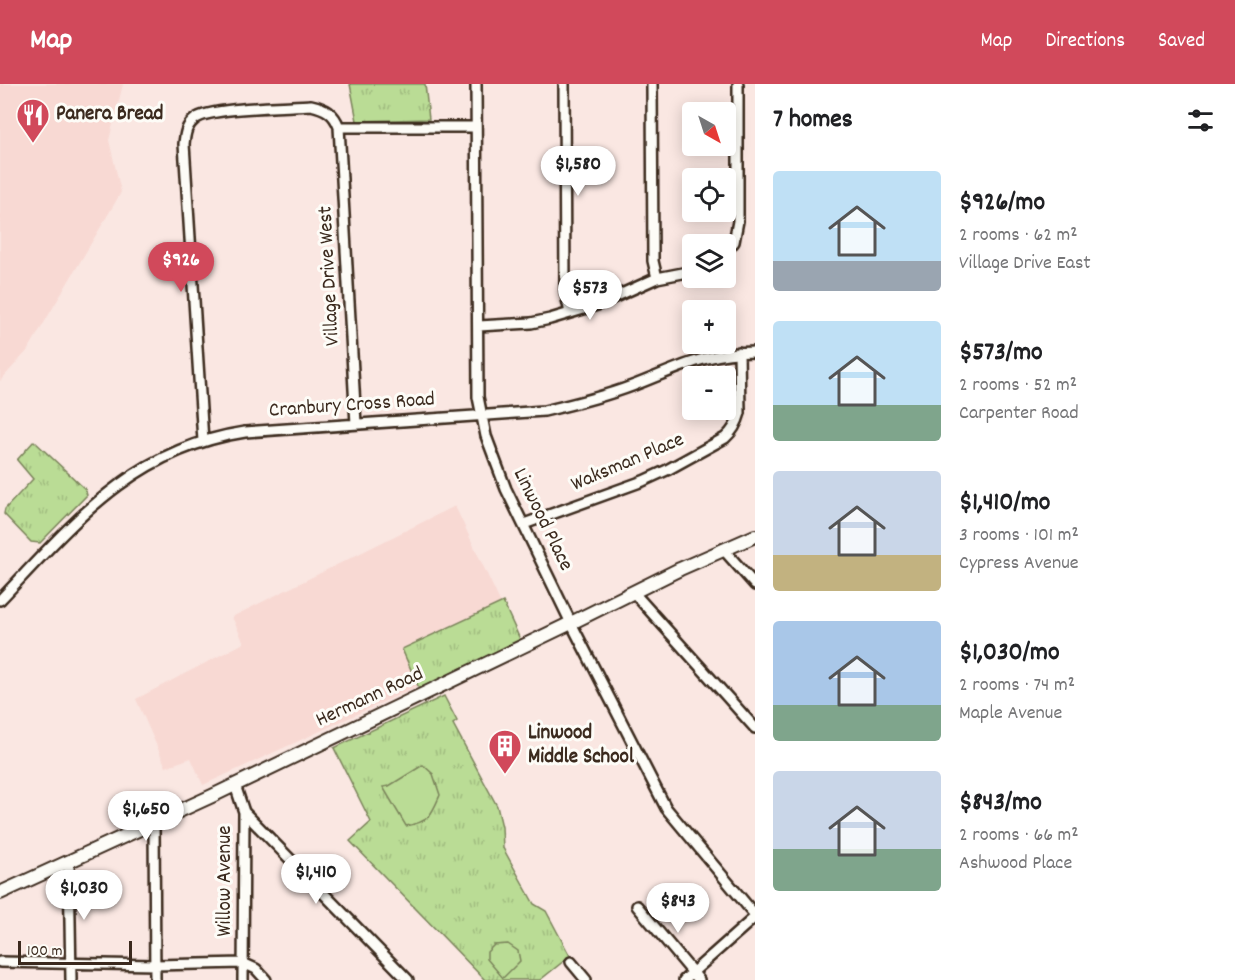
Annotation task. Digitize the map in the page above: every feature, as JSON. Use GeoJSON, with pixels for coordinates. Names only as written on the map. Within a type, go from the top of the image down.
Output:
{"type":"FeatureCollection","features":[{"type":"Feature","properties":{"kind":"street","name":"Linwood Place"},"geometry":{"type":"LineString","coordinates":[[476,84],[478,397],[494,462],[571,623],[666,808],[755,916]]}},
{"type":"Feature","properties":{"kind":"street"},"geometry":{"type":"LineString","coordinates":[[564,84],[565,290],[570,314]]}},
{"type":"Feature","properties":{"kind":"street"},"geometry":{"type":"LineString","coordinates":[[652,84],[653,261],[657,278]]}},
{"type":"Feature","properties":{"kind":"street"},"geometry":{"type":"LineString","coordinates":[[736,234],[738,221],[738,84]]}},
{"type":"Feature","properties":{"kind":"street"},"geometry":{"type":"LineString","coordinates":[[203,441],[184,144],[185,134],[195,119],[211,112],[311,105],[323,108],[337,119],[339,127],[476,127]]}},
{"type":"Feature","properties":{"kind":"street","name":"Village Drive West"},"geometry":{"type":"LineString","coordinates":[[339,127],[356,424]]}},
{"type":"Feature","properties":{"kind":"street"},"geometry":{"type":"LineString","coordinates":[[479,326],[531,323],[570,314],[597,305],[657,278],[682,273]]}},
{"type":"Feature","properties":{"kind":"street","name":"Cranbury Cross Road"},"geometry":{"type":"LineString","coordinates":[[0,600],[79,518],[124,480],[162,457],[203,441],[245,432],[544,411],[588,402],[669,369],[705,358],[739,352],[755,352]]}},
{"type":"Feature","properties":{"kind":"street","name":"Waksman Place"},"geometry":{"type":"LineString","coordinates":[[524,524],[643,481],[725,438],[732,432],[740,413],[739,352]]}},
{"type":"Feature","properties":{"kind":"street","name":"Hermann Road"},"geometry":{"type":"LineString","coordinates":[[0,893],[235,785],[723,549],[755,537]]}},
{"type":"Feature","properties":{"kind":"street"},"geometry":{"type":"LineString","coordinates":[[723,549],[755,585]]}},
{"type":"Feature","properties":{"kind":"street"},"geometry":{"type":"LineString","coordinates":[[634,593],[755,728]]}},
{"type":"Feature","properties":{"kind":"street","name":"Willow Avenue"},"geometry":{"type":"LineString","coordinates":[[235,785],[244,812],[243,980]]}},
{"type":"Feature","properties":{"kind":"street"},"geometry":{"type":"LineString","coordinates":[[244,812],[408,980]]}},
{"type":"Feature","properties":{"kind":"street"},"geometry":{"type":"LineString","coordinates":[[154,822],[155,980]]}},
{"type":"Feature","properties":{"kind":"street"},"geometry":{"type":"LineString","coordinates":[[69,862],[71,980]]}},
{"type":"Feature","properties":{"kind":"street"},"geometry":{"type":"LineString","coordinates":[[637,906],[696,976]]}},
{"type":"Feature","properties":{"kind":"street"},"geometry":{"type":"LineString","coordinates":[[684,980],[696,976],[755,916]]}},
{"type":"Feature","properties":{"kind":"street"},"geometry":{"type":"LineString","coordinates":[[0,962],[155,965],[243,963],[256,969],[266,980]]}},
{"type":"Feature","properties":{"kind":"street"},"geometry":{"type":"LineString","coordinates":[[572,962],[586,980]]}},
{"type":"Feature","properties":{"kind":"shaded area"},"geometry":{"type":"Polygon","coordinates":[[[0,84],[123,84],[109,140],[121,192],[28,350],[0,381],[0,84]]]}},
{"type":"Feature","properties":{"kind":"shaded area"},"geometry":{"type":"Polygon","coordinates":[[[455,506],[518,640],[203,785],[191,758],[166,767],[136,699],[244,643],[232,617],[455,506]]]}},
{"type":"Feature","properties":{"kind":"green space"},"geometry":{"type":"Polygon","coordinates":[[[350,84],[425,84],[429,119],[357,121],[350,84]]]}},
{"type":"Feature","properties":{"kind":"green space"},"geometry":{"type":"Polygon","coordinates":[[[34,441],[85,489],[87,495],[40,543],[31,542],[4,514],[5,509],[33,479],[17,460],[34,441]]]}},
{"type":"Feature","properties":{"kind":"green space"},"geometry":{"type":"Polygon","coordinates":[[[503,602],[523,646],[422,695],[402,649],[503,602]]]}},
{"type":"Feature","properties":{"kind":"green space"},"geometry":{"type":"Polygon","coordinates":[[[444,696],[457,721],[453,724],[497,806],[502,827],[503,848],[534,904],[546,911],[570,956],[540,980],[485,980],[350,841],[371,822],[334,748],[444,696]]]}},
{"type":"Feature","properties":{"kind":"green space"},"geometry":{"type":"Polygon","coordinates":[[[423,765],[433,774],[440,795],[428,817],[406,826],[383,787],[389,786],[423,765]]]}},
{"type":"Feature","properties":{"kind":"green space"},"geometry":{"type":"Polygon","coordinates":[[[508,944],[518,951],[520,961],[503,978],[487,959],[487,952],[494,945],[508,944]]]}},
{"type":"Feature","properties":{"kind":"place","name":"Panera Bread"},"geometry":{"type":"Point","coordinates":[33,144]}},
{"type":"Feature","properties":{"kind":"place","name":"Linwood Middle School"},"geometry":{"type":"Point","coordinates":[505,775]}}]}
